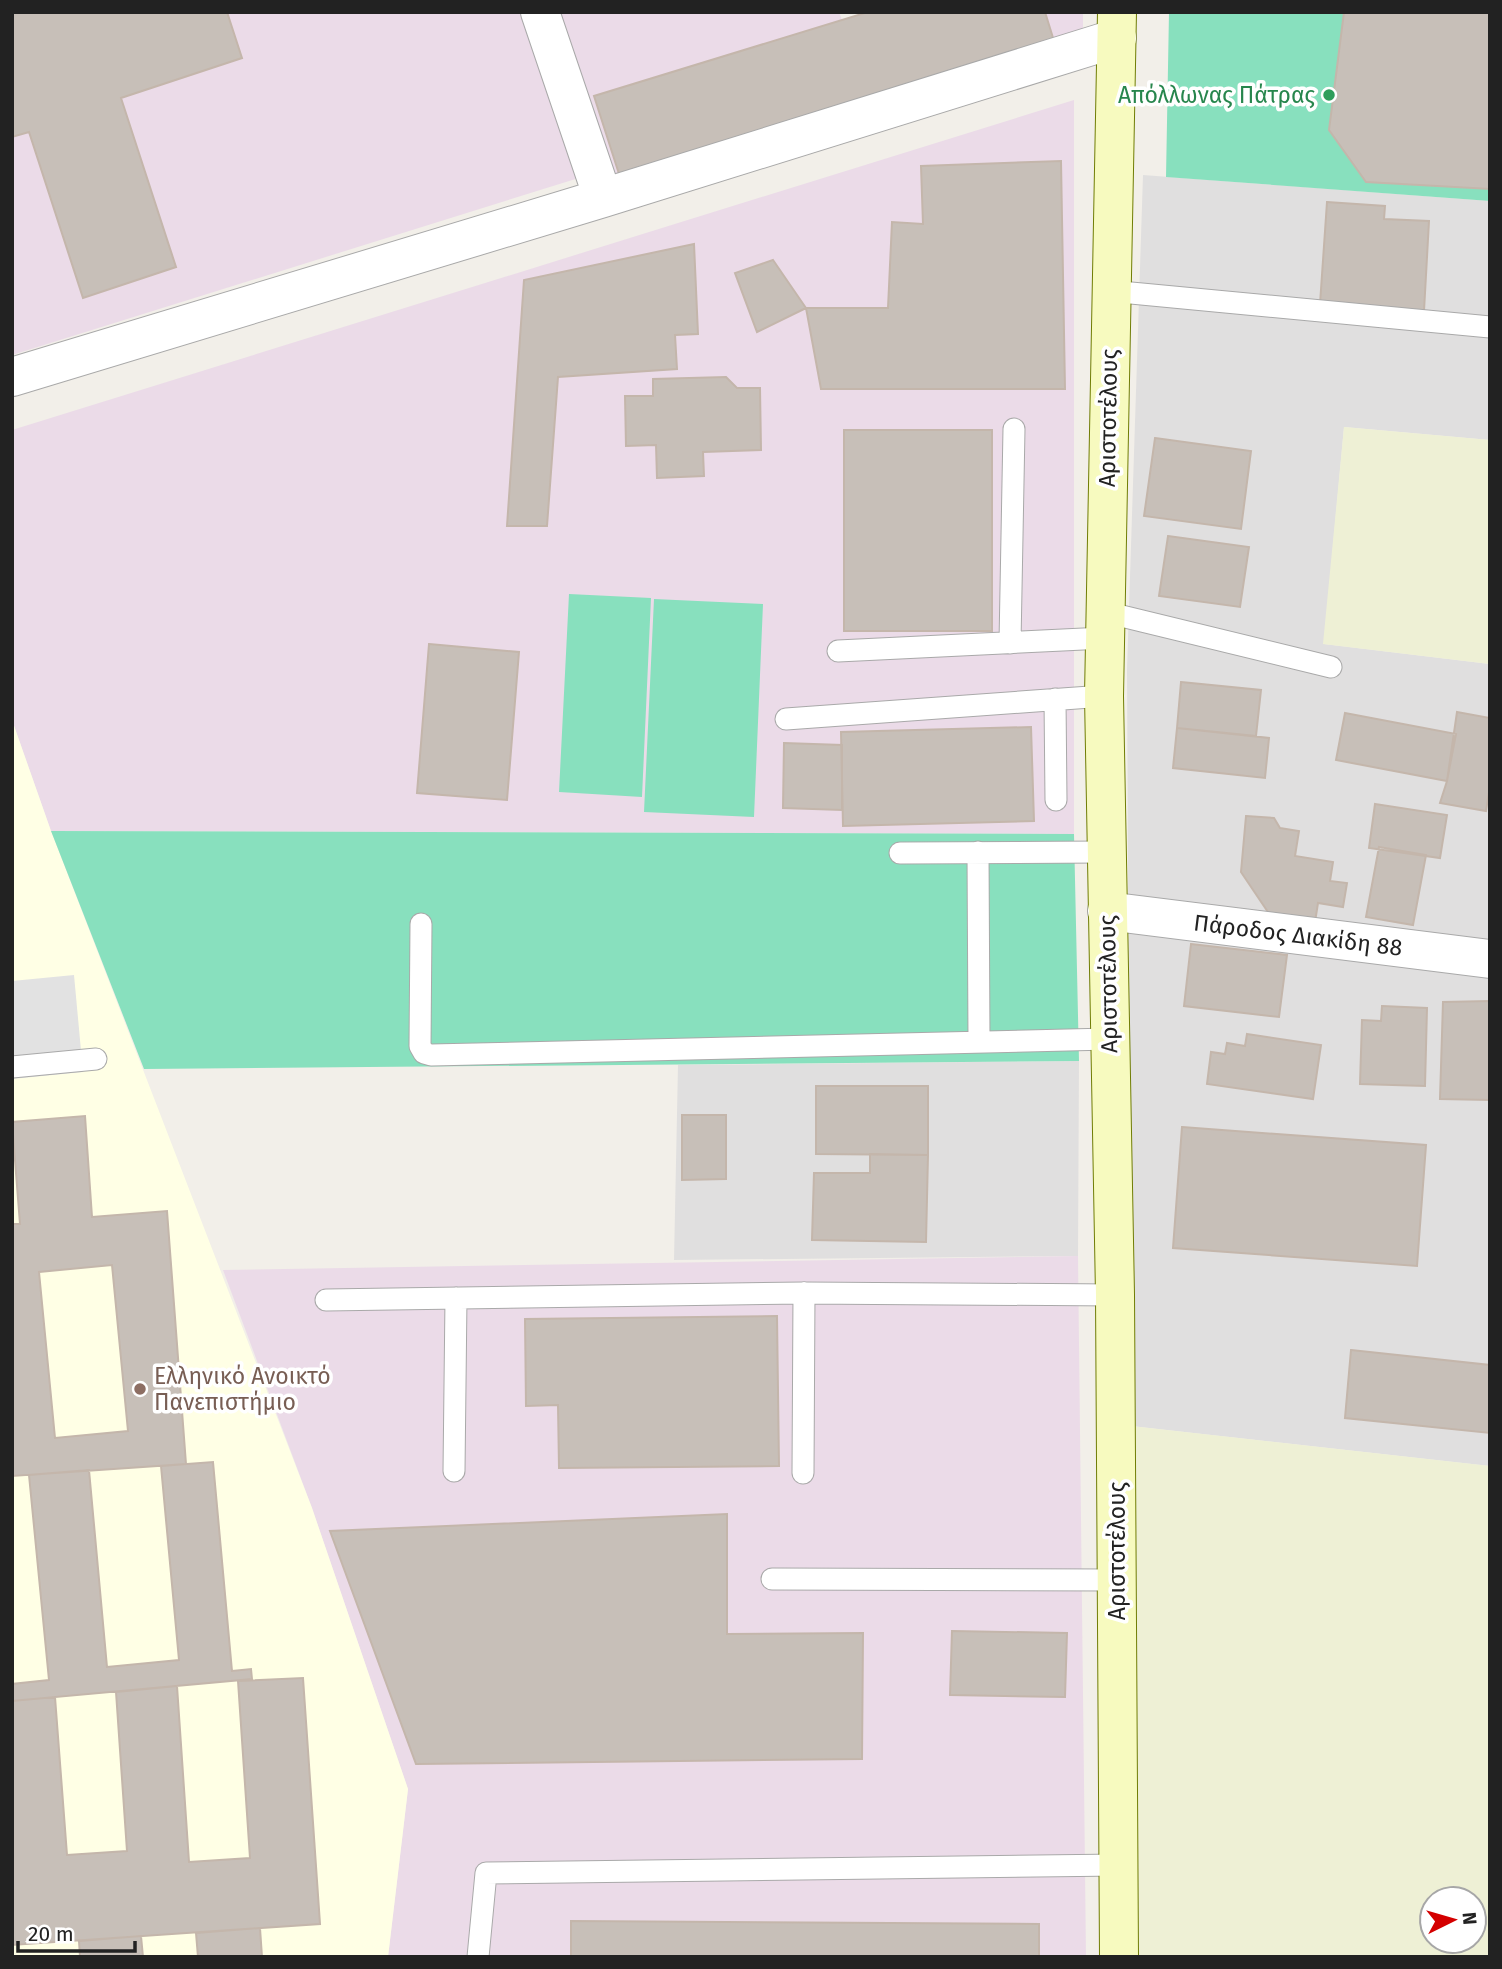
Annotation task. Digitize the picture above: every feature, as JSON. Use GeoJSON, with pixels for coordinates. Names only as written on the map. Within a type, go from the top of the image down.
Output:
{"type":"FeatureCollection","features":[{"type":"Feature","properties":{"kind":"main road","name":"Αριστοτέλους"},"geometry":{"type":"LineString","coordinates":[[1117,25],[1104,696],[1115,1296],[1119,1957]]}},
{"type":"Feature","properties":{"kind":"street"},"geometry":{"type":"LineString","coordinates":[[540,12],[603,198]]}},
{"type":"Feature","properties":{"kind":"street"},"geometry":{"type":"LineString","coordinates":[[12,376],[603,198],[1117,25]]}},
{"type":"Feature","properties":{"kind":"street","name":"Πάροδος Διακίδη 88"},"geometry":{"type":"LineString","coordinates":[[1107,911],[1490,960]]}},
{"type":"Feature","properties":{"kind":"lane"},"geometry":{"type":"LineString","coordinates":[[1110,291],[1490,327]]}},
{"type":"Feature","properties":{"kind":"lane"},"geometry":{"type":"LineString","coordinates":[[1010,643],[1014,429]]}},
{"type":"Feature","properties":{"kind":"lane"},"geometry":{"type":"LineString","coordinates":[[838,651],[1010,643],[1104,625],[1331,667]]}},
{"type":"Feature","properties":{"kind":"lane"},"geometry":{"type":"LineString","coordinates":[[786,719],[1104,696]]}},
{"type":"Feature","properties":{"kind":"lane"},"geometry":{"type":"LineString","coordinates":[[1055,699],[1056,800]]}},
{"type":"Feature","properties":{"kind":"lane"},"geometry":{"type":"LineString","coordinates":[[978,852],[979,1041]]}},
{"type":"Feature","properties":{"kind":"lane"},"geometry":{"type":"LineString","coordinates":[[900,853],[1105,852]]}},
{"type":"Feature","properties":{"kind":"lane"},"geometry":{"type":"LineString","coordinates":[[421,924],[420,1046],[424,1053],[431,1055],[1109,1039]]}},
{"type":"Feature","properties":{"kind":"lane"},"geometry":{"type":"LineString","coordinates":[[12,1067],[96,1059]]}},
{"type":"Feature","properties":{"kind":"lane"},"geometry":{"type":"LineString","coordinates":[[803,1473],[804,1293]]}},
{"type":"Feature","properties":{"kind":"lane"},"geometry":{"type":"LineString","coordinates":[[326,1300],[804,1293],[1115,1296]]}},
{"type":"Feature","properties":{"kind":"lane"},"geometry":{"type":"LineString","coordinates":[[454,1471],[456,1298]]}},
{"type":"Feature","properties":{"kind":"lane"},"geometry":{"type":"LineString","coordinates":[[772,1579],[1117,1580]]}},
{"type":"Feature","properties":{"kind":"lane"},"geometry":{"type":"LineString","coordinates":[[478,1957],[486,1873],[1119,1865]]}},
{"type":"Feature","properties":{"kind":"shaded area"},"geometry":{"type":"Polygon","coordinates":[[[12,12],[839,12],[842,20],[868,12],[1083,12],[1083,32],[620,177],[582,177],[12,355],[12,12]]]}},
{"type":"Feature","properties":{"kind":"shaded area"},"geometry":{"type":"Polygon","coordinates":[[[1074,100],[1074,834],[51,831],[12,720],[12,430],[1074,100]]]}},
{"type":"Feature","properties":{"kind":"shaded area"},"geometry":{"type":"Polygon","coordinates":[[[1143,175],[1490,201],[1490,440],[1344,427],[1324,644],[1490,664],[1490,1466],[1131,1426],[1127,670],[1143,175]]]}},
{"type":"Feature","properties":{"kind":"shaded area"},"geometry":{"type":"Polygon","coordinates":[[[1344,427],[1490,440],[1490,664],[1323,644],[1344,427]]]}},
{"type":"Feature","properties":{"kind":"shaded area","name":"Ελληνικό Ανοικτό Πανεπιστήμιο"},"geometry":{"type":"Polygon","coordinates":[[[12,720],[51,831],[312,1508],[408,1789],[388,1957],[12,1957],[12,720]]]}},
{"type":"Feature","properties":{"kind":"shaded area"},"geometry":{"type":"Polygon","coordinates":[[[74,975],[83,1072],[12,1079],[12,981],[74,975]]]}},
{"type":"Feature","properties":{"kind":"shaded area"},"geometry":{"type":"Polygon","coordinates":[[[1079,1061],[1078,1256],[674,1260],[678,1065],[1079,1061]]]}},
{"type":"Feature","properties":{"kind":"shaded area"},"geometry":{"type":"Polygon","coordinates":[[[1078,1256],[1086,1957],[388,1957],[408,1789],[312,1508],[223,1270],[1078,1256]]]}},
{"type":"Feature","properties":{"kind":"shaded area"},"geometry":{"type":"Polygon","coordinates":[[[1131,1426],[1490,1466],[1490,1957],[1135,1957],[1131,1426]]]}},
{"type":"Feature","properties":{"kind":"green space","name":"Απόλλωνας Πάτρας"},"geometry":{"type":"Polygon","coordinates":[[[1169,12],[1490,12],[1490,201],[1166,177],[1169,12]]]}},
{"type":"Feature","properties":{"kind":"green space"},"geometry":{"type":"Polygon","coordinates":[[[569,594],[651,598],[642,797],[559,792],[569,594]]]}},
{"type":"Feature","properties":{"kind":"green space"},"geometry":{"type":"Polygon","coordinates":[[[654,599],[763,604],[754,817],[644,812],[654,599]]]}},
{"type":"Feature","properties":{"kind":"green space"},"geometry":{"type":"Polygon","coordinates":[[[51,831],[1074,834],[1079,1061],[144,1069],[51,831]]]}},
{"type":"Feature","properties":{"kind":"building"},"geometry":{"type":"Polygon","coordinates":[[[12,12],[227,12],[242,58],[121,98],[176,267],[83,298],[29,132],[12,137],[12,12]]]}},
{"type":"Feature","properties":{"kind":"building"},"geometry":{"type":"Polygon","coordinates":[[[868,12],[1045,12],[1054,41],[620,177],[594,96],[868,12]]]}},
{"type":"Feature","properties":{"kind":"building"},"geometry":{"type":"Polygon","coordinates":[[[1344,12],[1490,12],[1490,189],[1366,182],[1329,130],[1344,12]]]}},
{"type":"Feature","properties":{"kind":"building"},"geometry":{"type":"Polygon","coordinates":[[[1061,161],[1065,389],[821,389],[806,308],[888,308],[892,222],[923,224],[921,166],[1061,161]]]}},
{"type":"Feature","properties":{"kind":"building"},"geometry":{"type":"Polygon","coordinates":[[[1327,202],[1385,206],[1384,219],[1429,221],[1424,311],[1320,304],[1327,202]]]}},
{"type":"Feature","properties":{"kind":"building"},"geometry":{"type":"Polygon","coordinates":[[[694,244],[698,334],[675,335],[677,369],[558,377],[547,526],[507,526],[524,280],[694,244]]]}},
{"type":"Feature","properties":{"kind":"building"},"geometry":{"type":"Polygon","coordinates":[[[773,260],[806,308],[757,332],[735,273],[773,260]]]}},
{"type":"Feature","properties":{"kind":"building"},"geometry":{"type":"Polygon","coordinates":[[[726,377],[737,388],[760,388],[761,450],[703,452],[704,476],[657,478],[656,445],[626,446],[625,396],[653,396],[653,379],[726,377]]]}},
{"type":"Feature","properties":{"kind":"building"},"geometry":{"type":"Polygon","coordinates":[[[844,430],[992,430],[992,631],[844,631],[844,430]]]}},
{"type":"Feature","properties":{"kind":"building"},"geometry":{"type":"Polygon","coordinates":[[[1155,438],[1251,451],[1241,529],[1144,516],[1155,438]]]}},
{"type":"Feature","properties":{"kind":"building"},"geometry":{"type":"Polygon","coordinates":[[[1168,536],[1249,547],[1240,607],[1159,596],[1168,536]]]}},
{"type":"Feature","properties":{"kind":"building"},"geometry":{"type":"Polygon","coordinates":[[[429,644],[519,652],[507,800],[417,793],[429,644]]]}},
{"type":"Feature","properties":{"kind":"building"},"geometry":{"type":"Polygon","coordinates":[[[1181,682],[1261,690],[1256,736],[1177,728],[1181,682]]]}},
{"type":"Feature","properties":{"kind":"building"},"geometry":{"type":"Polygon","coordinates":[[[1457,712],[1490,718],[1490,786],[1486,811],[1440,803],[1447,781],[1457,712]]]}},
{"type":"Feature","properties":{"kind":"building"},"geometry":{"type":"Polygon","coordinates":[[[1345,713],[1456,734],[1447,781],[1336,760],[1345,713]]]}},
{"type":"Feature","properties":{"kind":"building"},"geometry":{"type":"Polygon","coordinates":[[[1031,727],[1034,821],[843,826],[841,732],[1031,727]]]}},
{"type":"Feature","properties":{"kind":"building"},"geometry":{"type":"Polygon","coordinates":[[[1177,728],[1269,738],[1265,778],[1173,768],[1177,728]]]}},
{"type":"Feature","properties":{"kind":"building"},"geometry":{"type":"Polygon","coordinates":[[[784,743],[842,745],[842,810],[783,808],[784,743]]]}},
{"type":"Feature","properties":{"kind":"building"},"geometry":{"type":"Polygon","coordinates":[[[1375,804],[1447,815],[1440,858],[1369,848],[1375,804]]]}},
{"type":"Feature","properties":{"kind":"building"},"geometry":{"type":"Polygon","coordinates":[[[1246,816],[1274,818],[1280,828],[1299,831],[1295,856],[1333,862],[1330,881],[1347,883],[1343,907],[1318,903],[1315,922],[1270,915],[1241,872],[1246,816]]]}},
{"type":"Feature","properties":{"kind":"building"},"geometry":{"type":"Polygon","coordinates":[[[1379,847],[1426,855],[1413,925],[1366,917],[1379,847]]]}},
{"type":"Feature","properties":{"kind":"building"},"geometry":{"type":"Polygon","coordinates":[[[1191,944],[1287,955],[1279,1017],[1184,1006],[1191,944]]]}},
{"type":"Feature","properties":{"kind":"building"},"geometry":{"type":"Polygon","coordinates":[[[1490,1001],[1490,1100],[1440,1099],[1443,1002],[1490,1001]]]}},
{"type":"Feature","properties":{"kind":"building"},"geometry":{"type":"Polygon","coordinates":[[[1382,1006],[1427,1008],[1425,1086],[1360,1084],[1362,1020],[1381,1021],[1382,1006]]]}},
{"type":"Feature","properties":{"kind":"building"},"geometry":{"type":"Polygon","coordinates":[[[1247,1034],[1321,1045],[1313,1099],[1207,1084],[1211,1052],[1225,1054],[1227,1043],[1245,1046],[1247,1034]]]}},
{"type":"Feature","properties":{"kind":"building"},"geometry":{"type":"Polygon","coordinates":[[[816,1086],[928,1086],[928,1155],[816,1154],[816,1086]]]}},
{"type":"Feature","properties":{"kind":"building"},"geometry":{"type":"Polygon","coordinates":[[[682,1115],[726,1115],[726,1179],[682,1180],[682,1115]]]}},
{"type":"Feature","properties":{"kind":"building","name":"Ελληνικό Ανοικτό Πανεπιστήμιο"},"geometry":{"type":"Polygon","coordinates":[[[85,1116],[92,1217],[167,1211],[186,1464],[12,1476],[12,1224],[20,1224],[12,1122],[85,1116]],[[112,1265],[39,1272],[55,1438],[128,1431],[112,1265]]]}},
{"type":"Feature","properties":{"kind":"building"},"geometry":{"type":"Polygon","coordinates":[[[1182,1127],[1426,1145],[1417,1266],[1173,1248],[1182,1127]]]}},
{"type":"Feature","properties":{"kind":"building"},"geometry":{"type":"Polygon","coordinates":[[[870,1154],[928,1155],[926,1242],[812,1240],[814,1173],[870,1173],[870,1154]]]}},
{"type":"Feature","properties":{"kind":"building"},"geometry":{"type":"Polygon","coordinates":[[[777,1316],[779,1466],[559,1468],[558,1405],[526,1406],[525,1319],[777,1316]]]}},
{"type":"Feature","properties":{"kind":"building"},"geometry":{"type":"Polygon","coordinates":[[[1351,1350],[1490,1365],[1490,1433],[1345,1418],[1351,1350]]]}},
{"type":"Feature","properties":{"kind":"building"},"geometry":{"type":"Polygon","coordinates":[[[213,1462],[232,1671],[251,1669],[252,1679],[12,1701],[12,1684],[49,1680],[29,1475],[89,1470],[107,1667],[179,1660],[161,1466],[213,1462]]]}},
{"type":"Feature","properties":{"kind":"building"},"geometry":{"type":"Polygon","coordinates":[[[727,1514],[727,1634],[863,1633],[862,1759],[416,1764],[330,1531],[727,1514]]]}},
{"type":"Feature","properties":{"kind":"building"},"geometry":{"type":"Polygon","coordinates":[[[952,1631],[1067,1633],[1065,1697],[950,1695],[952,1631]]]}},
{"type":"Feature","properties":{"kind":"building"},"geometry":{"type":"Polygon","coordinates":[[[303,1678],[320,1924],[12,1945],[12,1701],[55,1697],[67,1855],[127,1851],[116,1692],[177,1686],[189,1862],[250,1858],[238,1681],[303,1678]]]}},
{"type":"Feature","properties":{"kind":"building"},"geometry":{"type":"Polygon","coordinates":[[[571,1921],[1039,1924],[1039,1957],[571,1957],[571,1921]]]}},
{"type":"Feature","properties":{"kind":"building"},"geometry":{"type":"Polygon","coordinates":[[[260,1928],[262,1957],[198,1957],[196,1933],[260,1928]]]}},
{"type":"Feature","properties":{"kind":"building"},"geometry":{"type":"Polygon","coordinates":[[[141,1936],[143,1957],[80,1957],[79,1941],[141,1936]]]}},
{"type":"Feature","properties":{"kind":"place","name":"Απόλλωνας Πάτρας"},"geometry":{"type":"Point","coordinates":[1329,95]}},
{"type":"Feature","properties":{"kind":"place","name":"Ελληνικό Ανοικτό Πανεπιστήμιο"},"geometry":{"type":"Point","coordinates":[140,1389]}}]}
